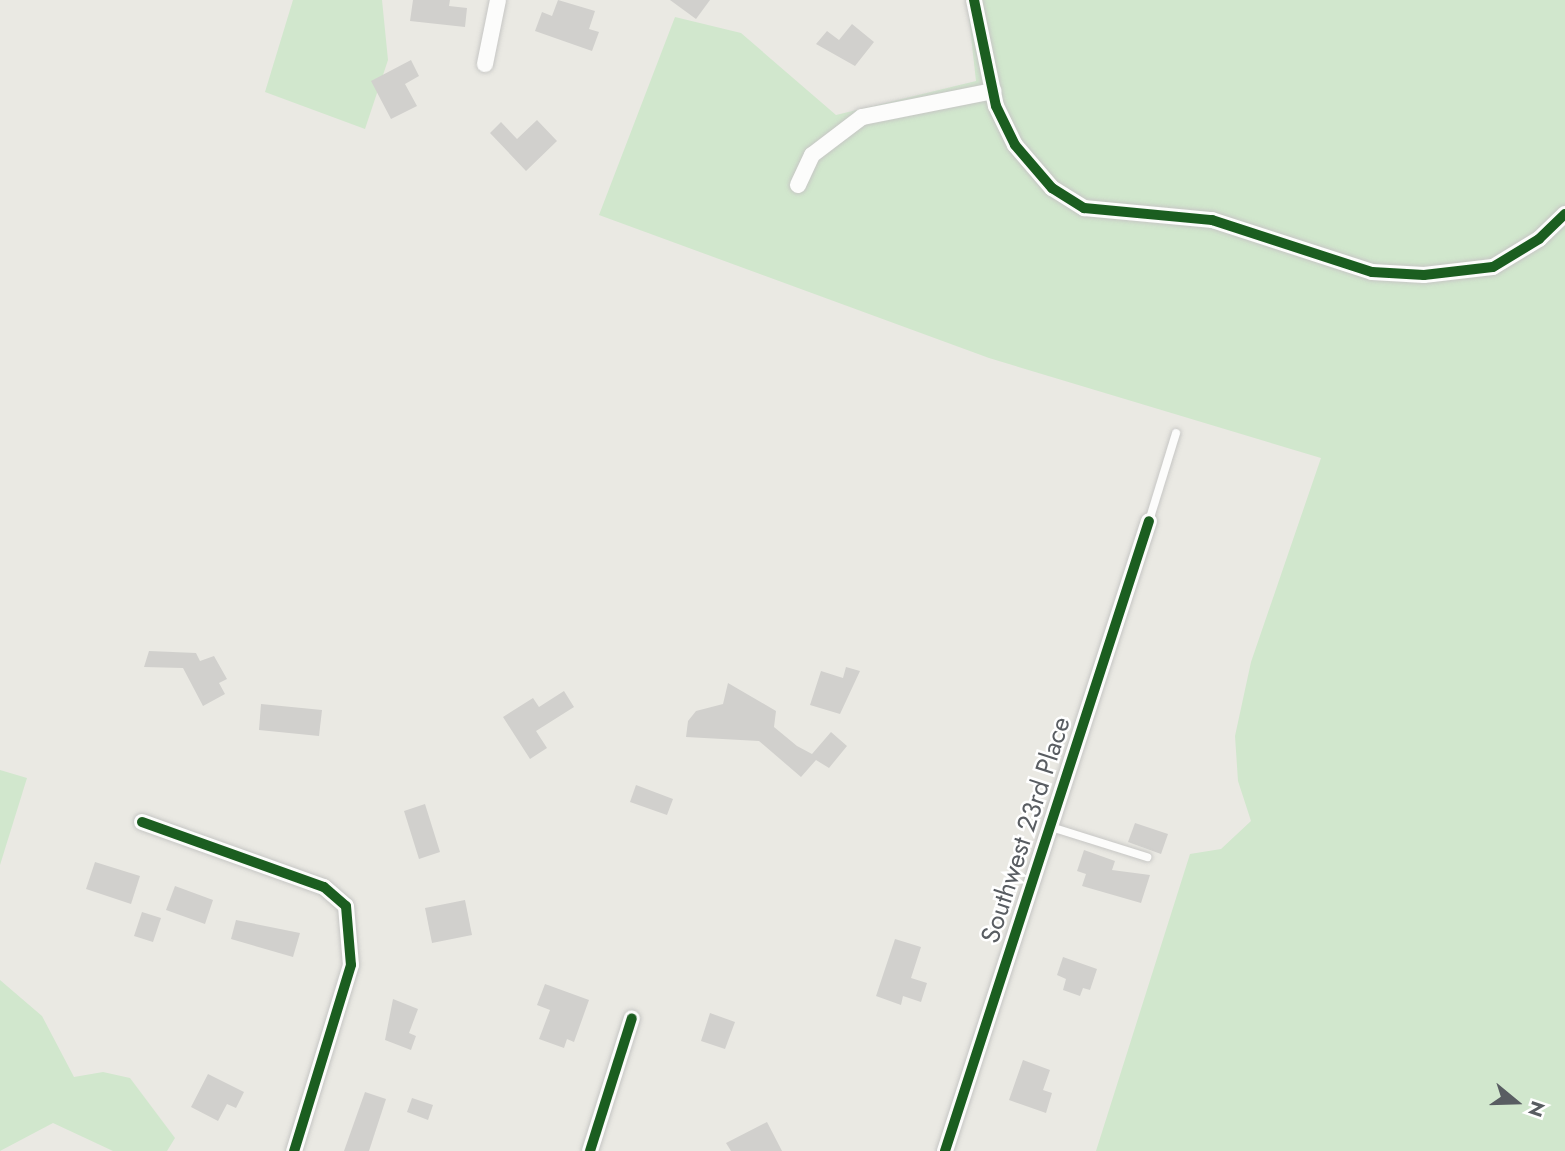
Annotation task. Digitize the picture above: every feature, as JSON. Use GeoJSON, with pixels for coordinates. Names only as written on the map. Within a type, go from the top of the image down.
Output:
{"type":"FeatureCollection","features":[{"type":"Feature","properties":{"kind":"street"},"geometry":{"type":"LineString","coordinates":[[485,64],[498,0]]}},
{"type":"Feature","properties":{"kind":"street"},"geometry":{"type":"LineString","coordinates":[[974,0],[993,91],[1015,145],[1052,188],[1084,208],[1212,220],[1373,272],[1424,275],[1493,267],[1539,239],[1565,214]]}},
{"type":"Feature","properties":{"kind":"street"},"geometry":{"type":"LineString","coordinates":[[798,186],[812,155],[862,117],[993,91]]}},
{"type":"Feature","properties":{"kind":"street","name":"Southwest 23rd Place"},"geometry":{"type":"LineString","coordinates":[[945,1151],[1149,521]]}},
{"type":"Feature","properties":{"kind":"street"},"geometry":{"type":"LineString","coordinates":[[142,822],[324,887],[346,906],[351,965],[294,1151]]}},
{"type":"Feature","properties":{"kind":"street"},"geometry":{"type":"LineString","coordinates":[[590,1151],[632,1018]]}},
{"type":"Feature","properties":{"kind":"lane"},"geometry":{"type":"LineString","coordinates":[[1149,521],[1176,433]]}},
{"type":"Feature","properties":{"kind":"lane"},"geometry":{"type":"LineString","coordinates":[[1051,827],[1147,857]]}},
{"type":"Feature","properties":{"kind":"green space"},"geometry":{"type":"Polygon","coordinates":[[[293,0],[382,0],[388,60],[365,129],[265,92],[293,0]]]}},
{"type":"Feature","properties":{"kind":"green space"},"geometry":{"type":"Polygon","coordinates":[[[967,0],[1565,0],[1565,1151],[1096,1151],[1190,854],[1221,849],[1251,821],[1238,781],[1235,736],[1251,662],[1321,458],[989,358],[599,215],[675,17],[741,33],[836,115],[976,81],[967,0]]]}},
{"type":"Feature","properties":{"kind":"green space"},"geometry":{"type":"Polygon","coordinates":[[[0,770],[27,778],[0,865],[0,770]]]}},
{"type":"Feature","properties":{"kind":"green space"},"geometry":{"type":"Polygon","coordinates":[[[0,980],[42,1016],[74,1077],[103,1072],[130,1078],[175,1138],[167,1151],[113,1151],[53,1123],[0,1151],[0,980]]]}},
{"type":"Feature","properties":{"kind":"building"},"geometry":{"type":"Polygon","coordinates":[[[413,0],[450,0],[449,6],[467,8],[465,27],[410,21],[413,0]]]}},
{"type":"Feature","properties":{"kind":"building"},"geometry":{"type":"Polygon","coordinates":[[[558,0],[595,11],[589,29],[599,32],[592,51],[535,31],[542,12],[552,16],[558,0]]]}},
{"type":"Feature","properties":{"kind":"building"},"geometry":{"type":"Polygon","coordinates":[[[670,0],[710,0],[696,19],[670,0]]]}},
{"type":"Feature","properties":{"kind":"building"},"geometry":{"type":"Polygon","coordinates":[[[852,24],[874,42],[855,66],[816,44],[827,31],[839,40],[852,24]]]}},
{"type":"Feature","properties":{"kind":"building"},"geometry":{"type":"Polygon","coordinates":[[[411,60],[419,76],[405,84],[417,106],[391,119],[371,81],[411,60]]]}},
{"type":"Feature","properties":{"kind":"building"},"geometry":{"type":"Polygon","coordinates":[[[537,120],[557,141],[526,171],[490,133],[501,122],[517,139],[537,120]]]}},
{"type":"Feature","properties":{"kind":"building"},"geometry":{"type":"Polygon","coordinates":[[[149,651],[196,653],[200,661],[214,656],[227,679],[219,683],[225,694],[203,706],[183,668],[144,667],[149,651]]]}},
{"type":"Feature","properties":{"kind":"building"},"geometry":{"type":"Polygon","coordinates":[[[846,667],[860,671],[840,714],[810,705],[821,671],[843,678],[846,667]]]}},
{"type":"Feature","properties":{"kind":"building"},"geometry":{"type":"Polygon","coordinates":[[[728,683],[776,711],[774,727],[797,746],[812,754],[831,732],[847,746],[829,768],[816,760],[801,777],[759,741],[686,737],[688,721],[696,711],[723,704],[728,683]]]}},
{"type":"Feature","properties":{"kind":"building"},"geometry":{"type":"Polygon","coordinates":[[[564,691],[574,707],[536,731],[547,748],[530,759],[503,717],[533,698],[539,707],[564,691]]]}},
{"type":"Feature","properties":{"kind":"building"},"geometry":{"type":"Polygon","coordinates":[[[261,704],[322,710],[319,736],[259,730],[261,704]]]}},
{"type":"Feature","properties":{"kind":"building"},"geometry":{"type":"Polygon","coordinates":[[[636,785],[673,799],[667,815],[630,802],[636,785]]]}},
{"type":"Feature","properties":{"kind":"building"},"geometry":{"type":"Polygon","coordinates":[[[425,804],[440,852],[419,859],[404,811],[425,804]]]}},
{"type":"Feature","properties":{"kind":"building"},"geometry":{"type":"Polygon","coordinates":[[[1135,823],[1168,834],[1161,854],[1128,842],[1135,823]]]}},
{"type":"Feature","properties":{"kind":"building"},"geometry":{"type":"Polygon","coordinates":[[[1084,850],[1115,861],[1112,870],[1150,875],[1141,903],[1082,886],[1086,874],[1077,871],[1084,850]]]}},
{"type":"Feature","properties":{"kind":"building"},"geometry":{"type":"Polygon","coordinates":[[[95,862],[140,876],[131,904],[86,889],[95,862]]]}},
{"type":"Feature","properties":{"kind":"building"},"geometry":{"type":"Polygon","coordinates":[[[175,886],[213,900],[205,924],[166,910],[175,886]]]}},
{"type":"Feature","properties":{"kind":"building"},"geometry":{"type":"Polygon","coordinates":[[[465,900],[472,935],[432,943],[425,908],[465,900]]]}},
{"type":"Feature","properties":{"kind":"building"},"geometry":{"type":"Polygon","coordinates":[[[142,912],[161,918],[153,942],[134,936],[142,912]]]}},
{"type":"Feature","properties":{"kind":"building"},"geometry":{"type":"Polygon","coordinates":[[[236,920],[300,933],[293,957],[231,939],[236,920]]]}},
{"type":"Feature","properties":{"kind":"building"},"geometry":{"type":"Polygon","coordinates":[[[895,939],[921,947],[911,978],[927,983],[921,1002],[903,996],[901,1005],[876,996],[895,939]]]}},
{"type":"Feature","properties":{"kind":"building"},"geometry":{"type":"Polygon","coordinates":[[[1063,957],[1097,969],[1090,990],[1083,988],[1080,996],[1063,990],[1066,979],[1057,975],[1063,957]]]}},
{"type":"Feature","properties":{"kind":"building"},"geometry":{"type":"Polygon","coordinates":[[[545,984],[589,1000],[574,1042],[567,1039],[564,1048],[539,1039],[550,1010],[537,1005],[545,984]]]}},
{"type":"Feature","properties":{"kind":"building"},"geometry":{"type":"Polygon","coordinates":[[[393,999],[418,1009],[409,1033],[416,1036],[411,1050],[385,1040],[393,999]]]}},
{"type":"Feature","properties":{"kind":"building"},"geometry":{"type":"Polygon","coordinates":[[[710,1013],[735,1022],[725,1049],[701,1041],[710,1013]]]}},
{"type":"Feature","properties":{"kind":"building"},"geometry":{"type":"Polygon","coordinates":[[[1023,1060],[1050,1070],[1043,1090],[1052,1093],[1046,1113],[1009,1100],[1023,1060]]]}},
{"type":"Feature","properties":{"kind":"building"},"geometry":{"type":"Polygon","coordinates":[[[208,1074],[244,1092],[236,1108],[227,1104],[218,1121],[191,1107],[208,1074]]]}},
{"type":"Feature","properties":{"kind":"building"},"geometry":{"type":"Polygon","coordinates":[[[365,1092],[386,1099],[369,1151],[344,1151],[365,1092]]]}},
{"type":"Feature","properties":{"kind":"building"},"geometry":{"type":"Polygon","coordinates":[[[412,1098],[433,1105],[428,1120],[407,1112],[412,1098]]]}},
{"type":"Feature","properties":{"kind":"building"},"geometry":{"type":"Polygon","coordinates":[[[767,1122],[782,1151],[731,1151],[726,1143],[767,1122]]]}},
{"type":"Feature","properties":{"kind":"cycle path"},"geometry":{"type":"LineString","coordinates":[[974,0],[996,106],[1015,145],[1052,188],[1084,208],[1212,220],[1372,272],[1424,275],[1493,267],[1539,239],[1565,214]]}},
{"type":"Feature","properties":{"kind":"cycle path"},"geometry":{"type":"LineString","coordinates":[[945,1151],[1149,521]]}},
{"type":"Feature","properties":{"kind":"cycle path"},"geometry":{"type":"LineString","coordinates":[[142,822],[324,887],[346,906],[351,965],[294,1151]]}},
{"type":"Feature","properties":{"kind":"cycle path"},"geometry":{"type":"LineString","coordinates":[[590,1151],[632,1018]]}}]}
